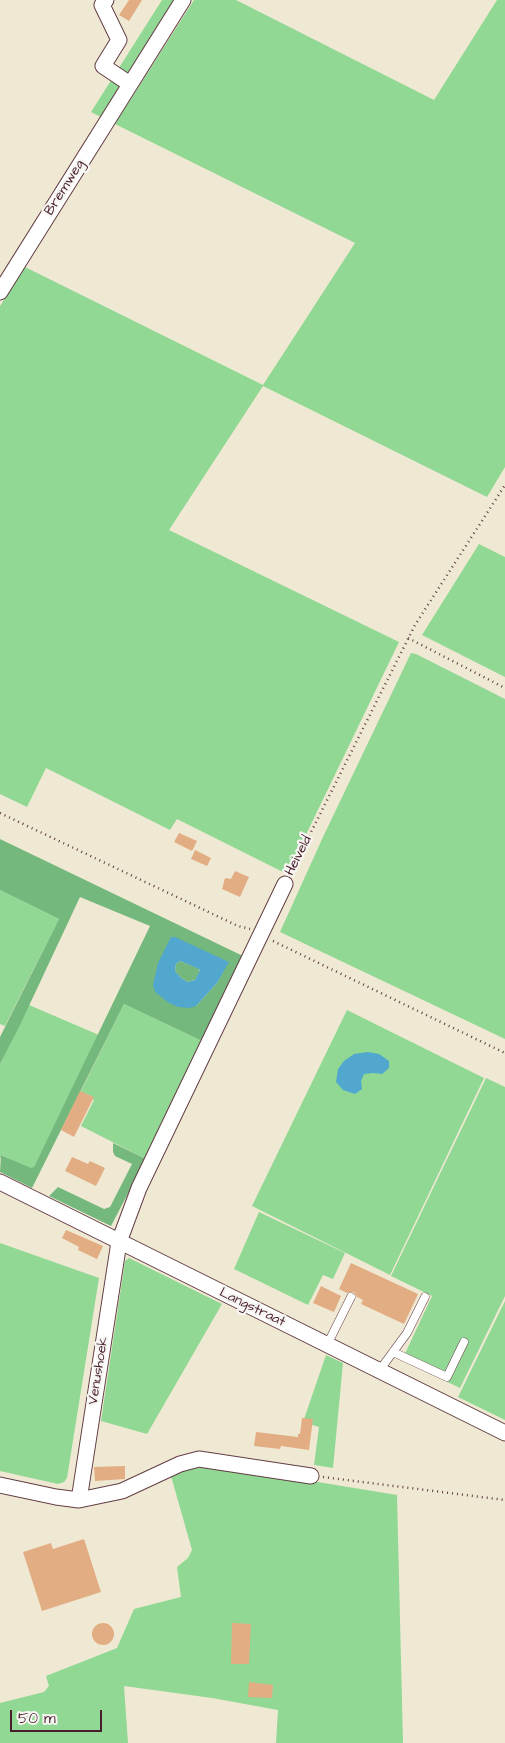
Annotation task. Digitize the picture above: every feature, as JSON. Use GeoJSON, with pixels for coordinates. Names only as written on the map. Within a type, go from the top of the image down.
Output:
{"type":"FeatureCollection","features":[{"type":"Feature","properties":{"kind":"street"},"geometry":{"type":"LineString","coordinates":[[106,0],[102,5],[119,40],[103,66],[130,84]]}},
{"type":"Feature","properties":{"kind":"street","name":"Bremweg"},"geometry":{"type":"LineString","coordinates":[[0,292],[183,0]]}},
{"type":"Feature","properties":{"kind":"street","name":"Heiveld"},"geometry":{"type":"LineString","coordinates":[[119,1242],[140,1188],[285,884]]}},
{"type":"Feature","properties":{"kind":"street","name":"Langstraat"},"geometry":{"type":"LineString","coordinates":[[0,1182],[505,1433]]}},
{"type":"Feature","properties":{"kind":"street","name":"Venushoek"},"geometry":{"type":"LineString","coordinates":[[79,1500],[119,1242]]}},
{"type":"Feature","properties":{"kind":"street"},"geometry":{"type":"LineString","coordinates":[[0,1485],[79,1500],[122,1491],[180,1464],[199,1459],[311,1476]]}},
{"type":"Feature","properties":{"kind":"lane"},"geometry":{"type":"LineString","coordinates":[[327,1345],[351,1297]]}},
{"type":"Feature","properties":{"kind":"lane"},"geometry":{"type":"LineString","coordinates":[[379,1371],[407,1333],[425,1297]]}},
{"type":"Feature","properties":{"kind":"lane"},"geometry":{"type":"LineString","coordinates":[[393,1352],[447,1377],[464,1342]]}},
{"type":"Feature","properties":{"kind":"path","name":"Heiveld"},"geometry":{"type":"LineString","coordinates":[[285,884],[408,638],[505,485]]}},
{"type":"Feature","properties":{"kind":"path"},"geometry":{"type":"LineString","coordinates":[[408,638],[505,688]]}},
{"type":"Feature","properties":{"kind":"path"},"geometry":{"type":"LineString","coordinates":[[0,813],[238,926],[261,933],[278,945],[505,1053]]}},
{"type":"Feature","properties":{"kind":"path"},"geometry":{"type":"LineString","coordinates":[[311,1476],[505,1500]]}},
{"type":"Feature","properties":{"kind":"green space"},"geometry":{"type":"Polygon","coordinates":[[[162,0],[176,0],[101,117],[91,112],[162,0]]]}},
{"type":"Feature","properties":{"kind":"green space"},"geometry":{"type":"Polygon","coordinates":[[[194,0],[236,0],[434,100],[497,0],[505,0],[505,467],[487,497],[263,386],[169,530],[399,642],[287,874],[177,819],[170,830],[46,768],[27,807],[0,794],[0,306],[25,267],[263,385],[355,243],[115,124],[194,0]]]}},
{"type":"Feature","properties":{"kind":"green space"},"geometry":{"type":"Polygon","coordinates":[[[479,544],[505,557],[505,677],[422,635],[479,544]]]}},
{"type":"Feature","properties":{"kind":"green space"},"geometry":{"type":"Polygon","coordinates":[[[411,653],[505,699],[505,1039],[280,932],[411,653]]]}},
{"type":"Feature","properties":{"kind":"green space"},"geometry":{"type":"Polygon","coordinates":[[[0,839],[243,956],[202,1041],[124,1004],[32,1188],[0,1172],[1,1155],[31,1168],[34,1167],[150,926],[80,897],[0,1064],[0,1037],[59,919],[0,890],[0,839]],[[206,953],[158,963],[196,1006],[217,983],[228,962],[206,953]]]}},
{"type":"Feature","properties":{"kind":"green space"},"geometry":{"type":"Polygon","coordinates":[[[0,890],[59,919],[5,1026],[0,1024],[0,890]]]}},
{"type":"Feature","properties":{"kind":"green space"},"geometry":{"type":"Polygon","coordinates":[[[180,961],[198,968],[200,971],[195,980],[188,982],[175,971],[176,964],[180,961]]]}},
{"type":"Feature","properties":{"kind":"green space"},"geometry":{"type":"Polygon","coordinates":[[[124,1004],[202,1041],[146,1159],[81,1126],[94,1100],[80,1093],[124,1004]]]}},
{"type":"Feature","properties":{"kind":"green space"},"geometry":{"type":"Polygon","coordinates":[[[29,1005],[99,1035],[34,1167],[31,1169],[2,1155],[0,1159],[0,1064],[29,1005]]]}},
{"type":"Feature","properties":{"kind":"green space"},"geometry":{"type":"Polygon","coordinates":[[[347,1010],[484,1078],[390,1275],[252,1206],[347,1010]]]}},
{"type":"Feature","properties":{"kind":"green space"},"geometry":{"type":"Polygon","coordinates":[[[486,1078],[505,1087],[505,1296],[460,1388],[402,1360],[432,1296],[391,1276],[486,1078]]]}},
{"type":"Feature","properties":{"kind":"green space"},"geometry":{"type":"Polygon","coordinates":[[[113,1143],[146,1159],[111,1226],[49,1196],[58,1187],[104,1209],[110,1207],[132,1164],[115,1156],[113,1143]]]}},
{"type":"Feature","properties":{"kind":"green space"},"geometry":{"type":"Polygon","coordinates":[[[259,1212],[345,1253],[333,1279],[323,1275],[308,1305],[234,1269],[259,1212]]]}},
{"type":"Feature","properties":{"kind":"green space"},"geometry":{"type":"Polygon","coordinates":[[[0,1243],[99,1278],[67,1478],[64,1482],[58,1484],[0,1471],[0,1243]]]}},
{"type":"Feature","properties":{"kind":"green space"},"geometry":{"type":"Polygon","coordinates":[[[129,1258],[222,1304],[147,1434],[101,1421],[125,1261],[129,1258]]]}},
{"type":"Feature","properties":{"kind":"green space"},"geometry":{"type":"Polygon","coordinates":[[[505,1301],[505,1420],[458,1397],[505,1301]]]}},
{"type":"Feature","properties":{"kind":"green space"},"geometry":{"type":"Polygon","coordinates":[[[326,1355],[343,1363],[333,1468],[314,1465],[319,1427],[303,1422],[326,1355]]]}},
{"type":"Feature","properties":{"kind":"green space"},"geometry":{"type":"Polygon","coordinates":[[[207,1467],[287,1477],[397,1495],[403,1743],[276,1743],[278,1710],[212,1698],[124,1686],[128,1743],[0,1743],[0,1703],[44,1692],[49,1686],[46,1676],[117,1648],[134,1609],[181,1597],[177,1567],[188,1558],[192,1550],[171,1476],[185,1470],[207,1467]]]}},
{"type":"Feature","properties":{"kind":"water"},"geometry":{"type":"Polygon","coordinates":[[[171,937],[175,937],[229,962],[217,983],[196,1006],[189,1008],[178,1007],[169,1003],[155,992],[153,985],[158,963],[171,937]],[[180,961],[176,964],[175,971],[188,982],[195,980],[200,970],[180,961]]]}},
{"type":"Feature","properties":{"kind":"water"},"geometry":{"type":"Polygon","coordinates":[[[368,1052],[379,1054],[389,1061],[389,1068],[382,1074],[364,1074],[361,1081],[362,1089],[355,1094],[343,1090],[336,1082],[338,1069],[344,1061],[354,1054],[368,1052]]]}},
{"type":"Feature","properties":{"kind":"building"},"geometry":{"type":"Polygon","coordinates":[[[129,0],[142,0],[129,21],[119,15],[129,0]]]}},
{"type":"Feature","properties":{"kind":"building"},"geometry":{"type":"Polygon","coordinates":[[[179,833],[197,841],[192,851],[174,842],[179,833]]]}},
{"type":"Feature","properties":{"kind":"building"},"geometry":{"type":"Polygon","coordinates":[[[195,850],[211,858],[207,866],[191,859],[195,850]]]}},
{"type":"Feature","properties":{"kind":"building"},"geometry":{"type":"Polygon","coordinates":[[[235,871],[249,877],[240,897],[222,889],[225,878],[231,879],[235,871]]]}},
{"type":"Feature","properties":{"kind":"building"},"geometry":{"type":"Polygon","coordinates":[[[80,1091],[94,1097],[74,1137],[61,1130],[80,1091]]]}},
{"type":"Feature","properties":{"kind":"building"},"geometry":{"type":"Polygon","coordinates":[[[72,1157],[88,1164],[90,1161],[105,1168],[96,1186],[65,1171],[72,1157]]]}},
{"type":"Feature","properties":{"kind":"building"},"geometry":{"type":"Polygon","coordinates":[[[66,1230],[103,1246],[97,1259],[78,1250],[79,1247],[62,1238],[66,1230]]]}},
{"type":"Feature","properties":{"kind":"building"},"geometry":{"type":"Polygon","coordinates":[[[351,1263],[418,1294],[404,1324],[361,1304],[363,1300],[357,1297],[354,1292],[347,1293],[339,1289],[351,1263]]]}},
{"type":"Feature","properties":{"kind":"building"},"geometry":{"type":"Polygon","coordinates":[[[321,1286],[341,1296],[334,1312],[313,1303],[321,1286]]]}},
{"type":"Feature","properties":{"kind":"building"},"geometry":{"type":"Polygon","coordinates":[[[302,1418],[313,1419],[309,1450],[281,1446],[280,1449],[254,1446],[256,1432],[298,1437],[302,1418]]]}},
{"type":"Feature","properties":{"kind":"building"},"geometry":{"type":"Polygon","coordinates":[[[125,1466],[125,1479],[95,1481],[94,1467],[125,1466]]]}},
{"type":"Feature","properties":{"kind":"building"},"geometry":{"type":"Polygon","coordinates":[[[84,1539],[101,1592],[42,1611],[23,1552],[51,1543],[53,1549],[84,1539]]]}},
{"type":"Feature","properties":{"kind":"building"},"geometry":{"type":"Polygon","coordinates":[[[103,1623],[111,1626],[114,1634],[111,1642],[103,1645],[95,1642],[92,1634],[95,1626],[103,1623]]]}},
{"type":"Feature","properties":{"kind":"building"},"geometry":{"type":"Polygon","coordinates":[[[232,1623],[251,1624],[249,1664],[231,1664],[232,1623]]]}},
{"type":"Feature","properties":{"kind":"building"},"geometry":{"type":"Polygon","coordinates":[[[249,1682],[273,1685],[272,1698],[248,1697],[249,1682]]]}}]}
